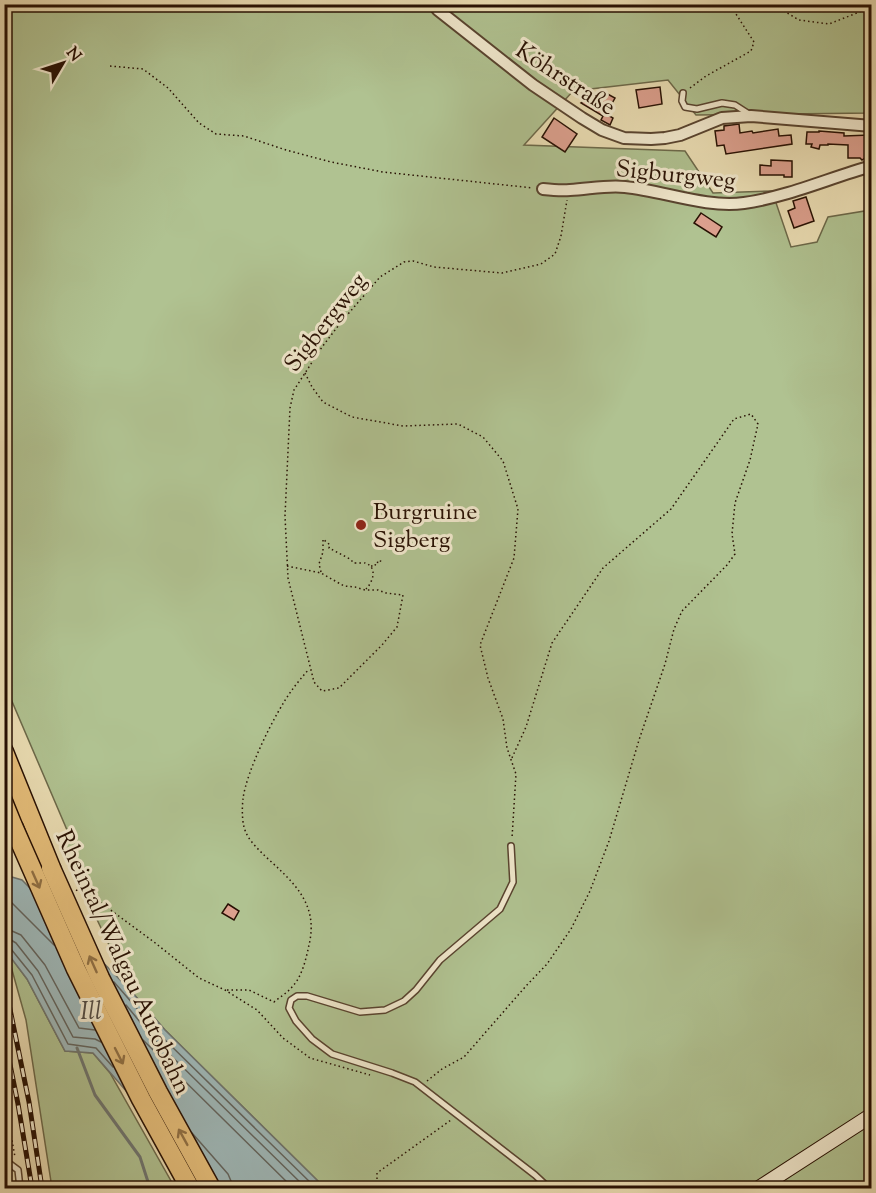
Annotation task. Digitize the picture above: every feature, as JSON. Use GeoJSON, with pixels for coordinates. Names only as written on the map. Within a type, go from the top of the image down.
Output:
{"type":"FeatureCollection","features":[{"type":"Feature","properties":{"kind":"highway","name":"Rheintal/Walgau Autobahn"},"geometry":{"type":"LineString","coordinates":[[4,752],[51,868],[100,978],[158,1092],[211,1188]]}},
{"type":"Feature","properties":{"kind":"highway","name":"Rheintal/Walgau Autobahn"},"geometry":{"type":"LineString","coordinates":[[4,804],[76,969],[141,1099],[190,1188]]}},
{"type":"Feature","properties":{"kind":"main road"},"geometry":{"type":"LineString","coordinates":[[759,1188],[872,1115]]}},
{"type":"Feature","properties":{"kind":"street","name":"Köhrstraße"},"geometry":{"type":"LineString","coordinates":[[433,4],[462,30],[533,85],[602,130],[624,138],[638,140],[665,138],[680,135],[722,118],[751,116],[872,126]]}},
{"type":"Feature","properties":{"kind":"street","name":"Sigburgweg"},"geometry":{"type":"LineString","coordinates":[[543,189],[570,190],[624,186],[705,202],[742,204],[780,195],[872,166]]}},
{"type":"Feature","properties":{"kind":"lane"},"geometry":{"type":"LineString","coordinates":[[683,93],[682,101],[685,107],[697,109],[722,103],[735,105],[751,116]]}},
{"type":"Feature","properties":{"kind":"lane"},"geometry":{"type":"LineString","coordinates":[[511,846],[513,882],[500,909],[441,960],[404,1001],[385,1010],[360,1012],[307,996],[297,996],[291,1000],[289,1008],[296,1021],[312,1039],[332,1054],[406,1077],[421,1086],[549,1188]]}},
{"type":"Feature","properties":{"kind":"lane"},"geometry":{"type":"LineString","coordinates":[[4,1162],[18,1170],[20,1188]]}},
{"type":"Feature","properties":{"kind":"path"},"geometry":{"type":"LineString","coordinates":[[683,93],[706,76],[751,51],[754,42],[731,4]]}},
{"type":"Feature","properties":{"kind":"path"},"geometry":{"type":"LineString","coordinates":[[772,4],[799,20],[829,24],[872,7]]}},
{"type":"Feature","properties":{"kind":"path"},"geometry":{"type":"LineString","coordinates":[[110,66],[143,69],[168,88],[199,123],[216,134],[244,136],[331,162],[383,172],[543,189]]}},
{"type":"Feature","properties":{"kind":"path","name":"Sigbergweg"},"geometry":{"type":"LineString","coordinates":[[365,590],[403,595],[397,627],[339,688],[322,692],[314,682],[309,668],[288,578],[285,516],[290,408],[294,390],[342,321],[380,277],[394,267],[413,261],[434,267],[502,273],[540,264],[555,254],[570,190]]}},
{"type":"Feature","properties":{"kind":"path"},"geometry":{"type":"LineString","coordinates":[[305,372],[323,402],[352,417],[403,426],[458,424],[483,437],[503,461],[518,509],[514,558],[480,645],[516,774],[511,846]]}},
{"type":"Feature","properties":{"kind":"path"},"geometry":{"type":"LineString","coordinates":[[421,1086],[442,1069],[464,1058],[547,964],[571,929],[590,891],[612,831],[674,629],[682,611],[735,554],[732,534],[735,503],[750,460],[758,424],[751,414],[734,419],[671,509],[603,568],[552,643],[525,727],[511,760]]}},
{"type":"Feature","properties":{"kind":"path"},"geometry":{"type":"LineString","coordinates":[[287,566],[321,573],[344,586],[365,590],[373,581],[374,575],[370,567],[364,563],[354,563],[329,548],[330,545],[323,539],[323,552],[319,564],[321,573]]}},
{"type":"Feature","properties":{"kind":"path"},"geometry":{"type":"LineString","coordinates":[[370,567],[375,566],[376,562],[380,563],[381,559]]}},
{"type":"Feature","properties":{"kind":"path"},"geometry":{"type":"LineString","coordinates":[[225,990],[249,990],[274,1002],[297,980],[307,956],[312,934],[310,913],[304,897],[290,879],[254,846],[244,827],[243,799],[250,773],[271,725],[309,668]]}},
{"type":"Feature","properties":{"kind":"path"},"geometry":{"type":"LineString","coordinates":[[4,858],[11,861]]}},
{"type":"Feature","properties":{"kind":"path"},"geometry":{"type":"LineString","coordinates":[[69,887],[97,900],[199,978],[225,990],[257,1010],[283,1038],[310,1058],[371,1076]]}},
{"type":"Feature","properties":{"kind":"path"},"geometry":{"type":"LineString","coordinates":[[4,1096],[18,1170]]}},
{"type":"Feature","properties":{"kind":"path"},"geometry":{"type":"LineString","coordinates":[[377,1188],[377,1173],[459,1115]]}},
{"type":"Feature","properties":{"kind":"green space"},"geometry":{"type":"Polygon","coordinates":[[[4,5],[871,5],[871,113],[696,115],[668,80],[573,91],[524,145],[685,151],[713,193],[772,191],[791,247],[817,242],[828,217],[871,210],[871,1188],[325,1188],[165,1030],[131,991],[64,850],[70,837],[5,685],[4,5]]]}},
{"type":"Feature","properties":{"kind":"green space"},"geometry":{"type":"Polygon","coordinates":[[[7,952],[27,979],[65,1051],[93,1053],[110,1073],[175,1188],[52,1188],[26,1020],[7,952]]]}},
{"type":"Feature","properties":{"kind":"water","name":"Ill"},"geometry":{"type":"Polygon","coordinates":[[[5,875],[22,880],[131,991],[165,1030],[325,1188],[211,1188],[93,1053],[65,1051],[27,979],[5,950],[5,875]]]}},
{"type":"Feature","properties":{"kind":"building"},"geometry":{"type":"Polygon","coordinates":[[[660,87],[662,104],[639,108],[636,90],[660,87]]]}},
{"type":"Feature","properties":{"kind":"building"},"geometry":{"type":"Polygon","coordinates":[[[602,91],[615,98],[606,114],[613,118],[610,125],[601,120],[603,116],[581,103],[593,94],[598,97],[602,91]]]}},
{"type":"Feature","properties":{"kind":"building"},"geometry":{"type":"Polygon","coordinates":[[[554,118],[577,134],[565,152],[542,137],[554,118]]]}},
{"type":"Feature","properties":{"kind":"building"},"geometry":{"type":"Polygon","coordinates":[[[739,124],[740,133],[778,129],[779,136],[791,135],[792,144],[726,154],[724,145],[717,146],[715,131],[724,130],[724,126],[739,124]]]}},
{"type":"Feature","properties":{"kind":"building"},"geometry":{"type":"Polygon","coordinates":[[[807,132],[844,133],[844,136],[870,135],[872,158],[862,160],[848,158],[848,145],[820,145],[819,149],[811,147],[812,144],[806,144],[807,132]]]}},
{"type":"Feature","properties":{"kind":"building"},"geometry":{"type":"Polygon","coordinates":[[[771,160],[792,161],[792,177],[760,175],[760,165],[771,166],[771,160]]]}},
{"type":"Feature","properties":{"kind":"building"},"geometry":{"type":"Polygon","coordinates":[[[806,197],[814,221],[794,228],[788,211],[795,208],[793,201],[806,197]]]}},
{"type":"Feature","properties":{"kind":"building"},"geometry":{"type":"Polygon","coordinates":[[[701,213],[722,227],[716,237],[694,223],[701,213]]]}},
{"type":"Feature","properties":{"kind":"building"},"geometry":{"type":"Polygon","coordinates":[[[228,904],[239,911],[234,920],[222,913],[228,904]]]}},
{"type":"Feature","properties":{"kind":"waterway"},"geometry":{"type":"LineString","coordinates":[[77,1048],[95,1095],[140,1157],[150,1188]]}},
{"type":"Feature","properties":{"kind":"railway"},"geometry":{"type":"LineString","coordinates":[[4,980],[29,1102],[42,1188]]}},
{"type":"Feature","properties":{"kind":"railway"},"geometry":{"type":"LineString","coordinates":[[4,1035],[32,1188]]}},
{"type":"Feature","properties":{"kind":"place","name":"Burgruine Sigberg"},"geometry":{"type":"Point","coordinates":[361,525]}}]}
